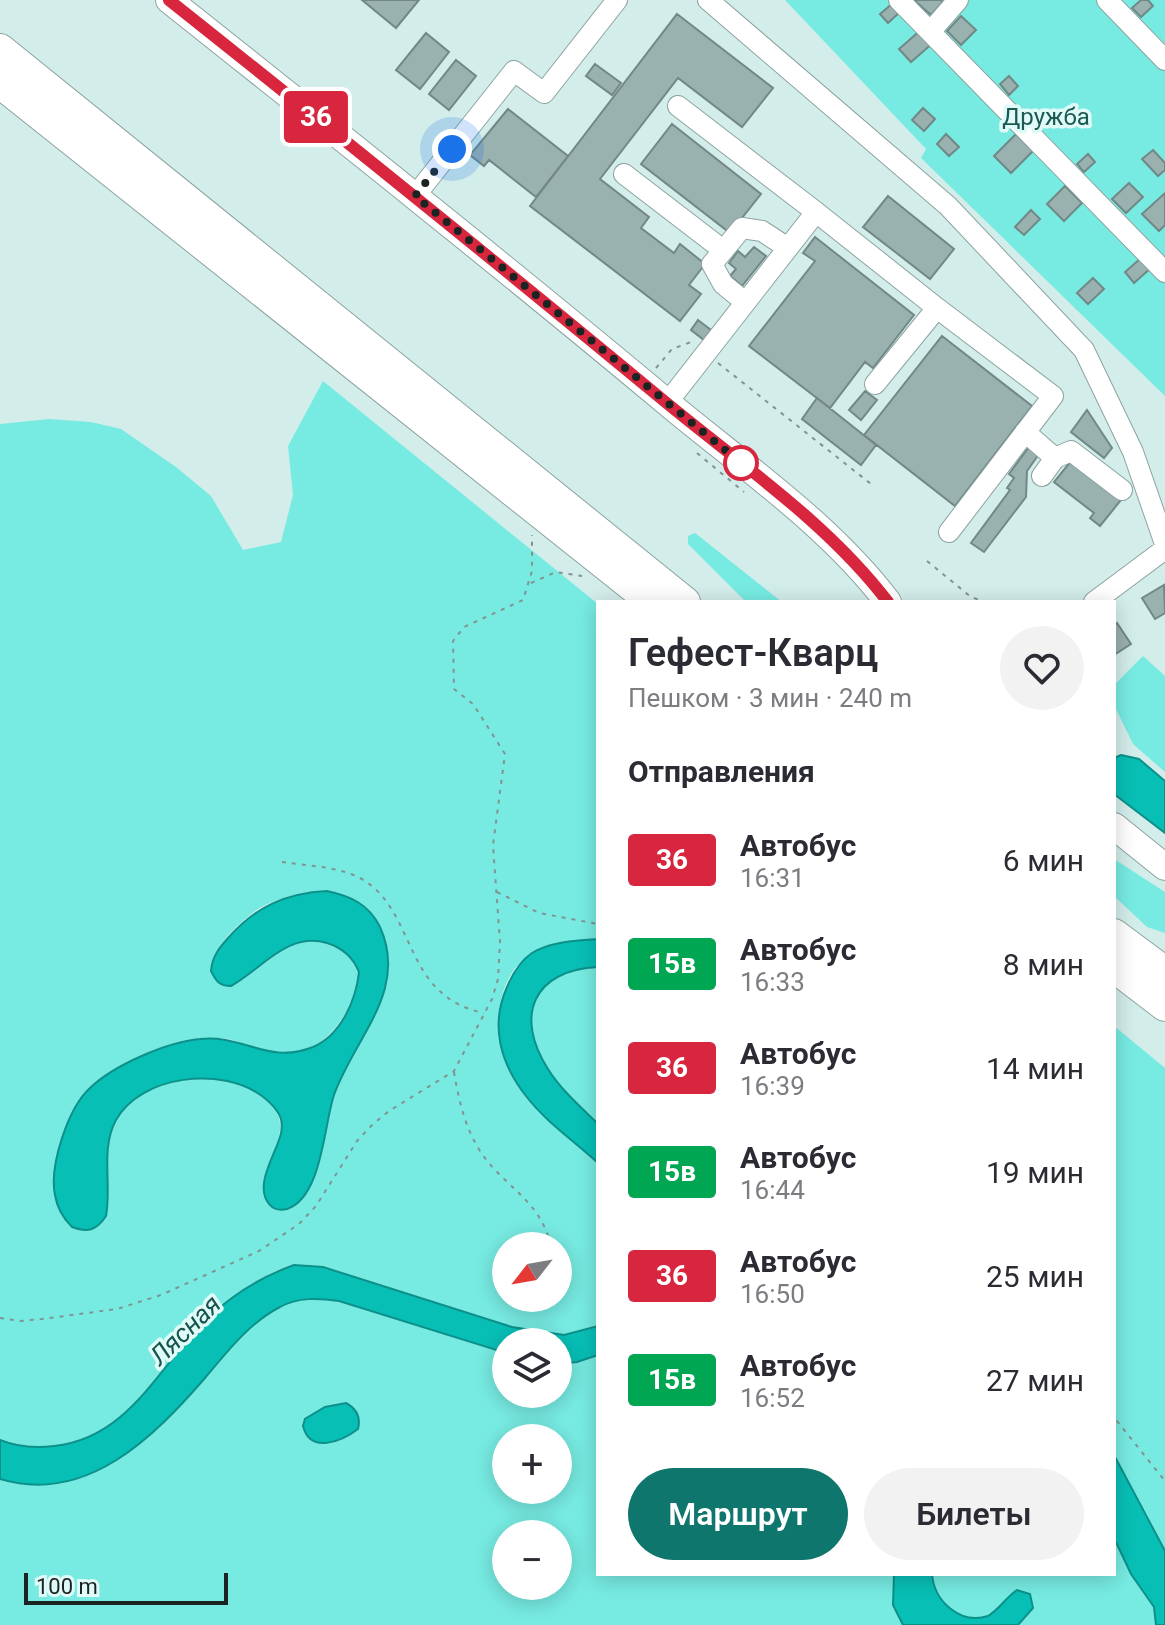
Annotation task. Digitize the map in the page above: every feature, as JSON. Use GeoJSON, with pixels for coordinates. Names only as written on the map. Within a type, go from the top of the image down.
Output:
{"type":"FeatureCollection","features":[{"type":"Feature","properties":{"kind":"highway"},"geometry":{"type":"LineString","coordinates":[[0,49],[683,600]]}},
{"type":"Feature","properties":{"kind":"highway"},"geometry":{"type":"LineString","coordinates":[[0,83],[650,600]]}},
{"type":"Feature","properties":{"kind":"highway"},"geometry":{"type":"LineString","coordinates":[[1116,935],[1165,972]]}},
{"type":"Feature","properties":{"kind":"highway"},"geometry":{"type":"LineString","coordinates":[[1116,969],[1165,1006]]}},
{"type":"Feature","properties":{"kind":"main road"},"geometry":{"type":"LineString","coordinates":[[169,0],[415,196],[818,526],[886,600]]}},
{"type":"Feature","properties":{"kind":"main road"},"geometry":{"type":"LineString","coordinates":[[1116,828],[1165,867]]}},
{"type":"Feature","properties":{"kind":"street"},"geometry":{"type":"LineString","coordinates":[[415,196],[514,71],[544,93],[617,0]]}},
{"type":"Feature","properties":{"kind":"street"},"geometry":{"type":"LineString","coordinates":[[708,0],[948,206],[1084,350],[1133,452],[1165,546],[1097,600]]}},
{"type":"Feature","properties":{"kind":"street"},"geometry":{"type":"LineString","coordinates":[[899,0],[1165,272]]}},
{"type":"Feature","properties":{"kind":"street"},"geometry":{"type":"LineString","coordinates":[[931,31],[958,0]]}},
{"type":"Feature","properties":{"kind":"street"},"geometry":{"type":"LineString","coordinates":[[1107,0],[1165,60]]}},
{"type":"Feature","properties":{"kind":"street"},"geometry":{"type":"LineString","coordinates":[[678,106],[1053,396],[949,532]]}},
{"type":"Feature","properties":{"kind":"street"},"geometry":{"type":"LineString","coordinates":[[624,174],[723,250]]}},
{"type":"Feature","properties":{"kind":"street"},"geometry":{"type":"LineString","coordinates":[[667,403],[816,212]]}},
{"type":"Feature","properties":{"kind":"street"},"geometry":{"type":"LineString","coordinates":[[745,302],[723,284],[712,264],[723,250],[742,228],[762,231],[788,248]]}},
{"type":"Feature","properties":{"kind":"street"},"geometry":{"type":"LineString","coordinates":[[875,384],[937,308]]}},
{"type":"Feature","properties":{"kind":"street"},"geometry":{"type":"LineString","coordinates":[[1025,432],[1055,458]]}},
{"type":"Feature","properties":{"kind":"street"},"geometry":{"type":"LineString","coordinates":[[1042,476],[1055,458],[1071,451],[1122,490]]}},
{"type":"Feature","properties":{"kind":"path"},"geometry":{"type":"LineString","coordinates":[[731,374],[871,484]]}},
{"type":"Feature","properties":{"kind":"path"},"geometry":{"type":"LineString","coordinates":[[1,1319],[20,1321],[117,1309],[161,1295],[259,1251],[280,1239],[307,1215],[357,1141],[373,1124],[454,1071],[492,999],[501,962],[493,845],[505,754],[473,704],[454,689],[453,641],[464,627],[523,600],[530,584],[533,540],[527,502]]}},
{"type":"Feature","properties":{"kind":"path"},"geometry":{"type":"LineString","coordinates":[[927,561],[971,597],[979,600]]}},
{"type":"Feature","properties":{"kind":"path"},"geometry":{"type":"LineString","coordinates":[[530,584],[556,572],[589,578]]}},
{"type":"Feature","properties":{"kind":"path"},"geometry":{"type":"LineString","coordinates":[[282,862],[347,873],[370,885],[389,907],[433,986],[456,1005],[485,1014]]}},
{"type":"Feature","properties":{"kind":"path"},"geometry":{"type":"LineString","coordinates":[[495,891],[539,913],[596,924]]}},
{"type":"Feature","properties":{"kind":"path"},"geometry":{"type":"LineString","coordinates":[[454,1071],[460,1106],[474,1141],[495,1169],[537,1212],[548,1232]]}},
{"type":"Feature","properties":{"kind":"path"},"geometry":{"type":"LineString","coordinates":[[1116,1418],[1165,1481]]}},
{"type":"Feature","properties":{"kind":"green space","name":"Дружба"},"geometry":{"type":"Polygon","coordinates":[[[785,0],[1165,0],[1165,396],[921,158],[926,149],[785,0]]]}},
{"type":"Feature","properties":{"kind":"green space"},"geometry":{"type":"Polygon","coordinates":[[[323,381],[596,602],[596,939],[556,944],[532,953],[518,965],[508,980],[499,1015],[503,1053],[518,1086],[545,1117],[596,1161],[596,1327],[572,1333],[572,1328],[512,1327],[324,1267],[293,1265],[261,1279],[214,1315],[140,1399],[115,1422],[85,1438],[50,1446],[6,1442],[0,1440],[0,424],[49,419],[91,422],[121,429],[211,496],[243,550],[281,542],[293,495],[288,446],[323,381]],[[307,892],[258,909],[230,933],[214,955],[212,970],[216,981],[241,980],[289,946],[303,940],[317,940],[346,952],[359,972],[349,1005],[340,1021],[316,1045],[301,1052],[265,1052],[219,1038],[184,1043],[124,1065],[106,1075],[81,1098],[63,1136],[53,1178],[108,1204],[107,1154],[114,1125],[131,1102],[157,1087],[189,1080],[221,1080],[250,1087],[271,1102],[280,1124],[273,1153],[323,1147],[335,1093],[380,1000],[386,981],[385,938],[307,892]]]}},
{"type":"Feature","properties":{"kind":"green space"},"geometry":{"type":"Polygon","coordinates":[[[695,533],[779,600],[744,600],[688,544],[688,536],[695,533]]]}},
{"type":"Feature","properties":{"kind":"green space"},"geometry":{"type":"Polygon","coordinates":[[[1143,656],[1165,676],[1165,772],[1133,744],[1116,709],[1116,683],[1143,656]]]}},
{"type":"Feature","properties":{"kind":"green space"},"geometry":{"type":"Polygon","coordinates":[[[1116,860],[1165,892],[1165,933],[1147,927],[1116,898],[1116,860]]]}},
{"type":"Feature","properties":{"kind":"green space"},"geometry":{"type":"Polygon","coordinates":[[[596,967],[596,1122],[548,1069],[532,1031],[536,999],[558,977],[596,967]]]}},
{"type":"Feature","properties":{"kind":"green space"},"geometry":{"type":"Polygon","coordinates":[[[1116,1028],[1165,1068],[1165,1551],[1116,1459],[1116,1028]]]}},
{"type":"Feature","properties":{"kind":"green space"},"geometry":{"type":"Polygon","coordinates":[[[320,1298],[339,1301],[492,1349],[492,1408],[572,1408],[572,1363],[596,1356],[596,1576],[1116,1576],[1116,1542],[1136,1582],[1154,1607],[1156,1625],[0,1625],[0,1479],[35,1485],[68,1482],[97,1471],[125,1455],[175,1411],[240,1337],[256,1322],[283,1305],[320,1298]]]}},
{"type":"Feature","properties":{"kind":"shaded area"},"geometry":{"type":"Polygon","coordinates":[[[1121,755],[1139,759],[1165,781],[1165,833],[1116,796],[1116,757],[1121,755]]]}},
{"type":"Feature","properties":{"kind":"shaded area"},"geometry":{"type":"Polygon","coordinates":[[[327,891],[358,902],[376,919],[387,950],[388,972],[375,1014],[334,1095],[320,1159],[308,1191],[299,1202],[287,1209],[274,1208],[265,1198],[264,1180],[282,1128],[280,1115],[268,1101],[245,1087],[226,1081],[183,1080],[144,1093],[128,1105],[116,1120],[107,1155],[106,1216],[92,1229],[72,1227],[57,1204],[55,1169],[62,1138],[74,1109],[100,1079],[142,1056],[187,1041],[215,1039],[269,1051],[297,1052],[323,1041],[339,1025],[351,1005],[359,972],[347,954],[333,945],[300,942],[276,954],[231,986],[218,982],[211,971],[214,957],[222,945],[238,927],[260,910],[298,895],[327,891]]]}},
{"type":"Feature","properties":{"kind":"shaded area"},"geometry":{"type":"Polygon","coordinates":[[[596,939],[596,967],[576,970],[558,977],[545,987],[536,999],[532,1031],[548,1069],[596,1122],[596,1161],[526,1096],[510,1070],[500,1043],[502,1001],[517,968],[539,949],[596,939]]]}},
{"type":"Feature","properties":{"kind":"shaded area"},"geometry":{"type":"Polygon","coordinates":[[[294,1265],[323,1267],[518,1328],[492,1328],[492,1349],[339,1301],[294,1301],[248,1330],[163,1423],[115,1461],[61,1483],[31,1485],[0,1479],[0,1440],[27,1446],[54,1446],[81,1440],[104,1429],[142,1396],[210,1316],[260,1280],[294,1265]]]}},
{"type":"Feature","properties":{"kind":"shaded area"},"geometry":{"type":"Polygon","coordinates":[[[596,1327],[596,1356],[572,1363],[572,1333],[596,1327]]]}},
{"type":"Feature","properties":{"kind":"shaded area"},"geometry":{"type":"Polygon","coordinates":[[[346,1403],[357,1414],[358,1429],[327,1443],[319,1443],[307,1435],[303,1426],[305,1419],[325,1407],[346,1403]]]}},
{"type":"Feature","properties":{"kind":"shaded area"},"geometry":{"type":"Polygon","coordinates":[[[1116,1459],[1165,1551],[1165,1625],[1156,1625],[1154,1607],[1131,1574],[1116,1542],[1116,1459]]]}},
{"type":"Feature","properties":{"kind":"shaded area"},"geometry":{"type":"Polygon","coordinates":[[[894,1576],[932,1576],[943,1602],[968,1617],[988,1616],[1017,1590],[1030,1594],[1033,1608],[1018,1625],[903,1625],[893,1605],[894,1576]]]}},
{"type":"Feature","properties":{"kind":"building"},"geometry":{"type":"Polygon","coordinates":[[[362,0],[419,0],[396,28],[362,0]]]}},
{"type":"Feature","properties":{"kind":"building"},"geometry":{"type":"Polygon","coordinates":[[[914,0],[941,0],[943,2],[931,15],[914,0]]]}},
{"type":"Feature","properties":{"kind":"building"},"geometry":{"type":"Polygon","coordinates":[[[1141,0],[1148,0],[1153,6],[1141,17],[1132,8],[1141,0]]]}},
{"type":"Feature","properties":{"kind":"building"},"geometry":{"type":"Polygon","coordinates":[[[893,3],[900,12],[888,23],[880,14],[893,3]]]}},
{"type":"Feature","properties":{"kind":"building"},"geometry":{"type":"Polygon","coordinates":[[[677,14],[773,88],[742,127],[678,78],[600,179],[649,217],[641,228],[674,253],[680,244],[705,264],[689,285],[701,294],[680,321],[530,206],[677,14]]]}},
{"type":"Feature","properties":{"kind":"building"},"geometry":{"type":"Polygon","coordinates":[[[961,16],[976,30],[961,45],[947,31],[961,16]]]}},
{"type":"Feature","properties":{"kind":"building"},"geometry":{"type":"Polygon","coordinates":[[[922,29],[934,42],[911,62],[899,49],[922,29]]]}},
{"type":"Feature","properties":{"kind":"building"},"geometry":{"type":"Polygon","coordinates":[[[426,33],[449,52],[420,89],[396,70],[426,33]]]}},
{"type":"Feature","properties":{"kind":"building"},"geometry":{"type":"Polygon","coordinates":[[[456,60],[476,76],[449,110],[429,94],[456,60]]]}},
{"type":"Feature","properties":{"kind":"building"},"geometry":{"type":"Polygon","coordinates":[[[595,64],[621,83],[612,95],[586,76],[595,64]]]}},
{"type":"Feature","properties":{"kind":"building"},"geometry":{"type":"Polygon","coordinates":[[[1009,76],[1018,86],[1009,95],[1000,84],[1009,76]]]}},
{"type":"Feature","properties":{"kind":"building"},"geometry":{"type":"Polygon","coordinates":[[[923,108],[935,119],[924,131],[912,120],[923,108]]]}},
{"type":"Feature","properties":{"kind":"building"},"geometry":{"type":"Polygon","coordinates":[[[508,109],[568,156],[536,197],[489,160],[484,166],[470,155],[508,109]]]}},
{"type":"Feature","properties":{"kind":"building"},"geometry":{"type":"Polygon","coordinates":[[[672,124],[761,194],[730,233],[641,164],[672,124]]]}},
{"type":"Feature","properties":{"kind":"building"},"geometry":{"type":"Polygon","coordinates":[[[946,134],[959,147],[949,156],[937,144],[946,134]]]}},
{"type":"Feature","properties":{"kind":"building"},"geometry":{"type":"Polygon","coordinates":[[[1016,134],[1033,151],[1011,173],[994,156],[1016,134]]]}},
{"type":"Feature","properties":{"kind":"building"},"geometry":{"type":"Polygon","coordinates":[[[1153,150],[1165,163],[1165,170],[1158,176],[1142,159],[1153,150]]]}},
{"type":"Feature","properties":{"kind":"building"},"geometry":{"type":"Polygon","coordinates":[[[1088,154],[1095,162],[1084,172],[1077,164],[1088,154]]]}},
{"type":"Feature","properties":{"kind":"building"},"geometry":{"type":"Polygon","coordinates":[[[1129,183],[1143,197],[1126,213],[1112,199],[1129,183]]]}},
{"type":"Feature","properties":{"kind":"building"},"geometry":{"type":"Polygon","coordinates":[[[1065,186],[1082,203],[1064,221],[1047,204],[1065,186]]]}},
{"type":"Feature","properties":{"kind":"building"},"geometry":{"type":"Polygon","coordinates":[[[1165,193],[1165,225],[1159,231],[1142,214],[1165,193]]]}},
{"type":"Feature","properties":{"kind":"building"},"geometry":{"type":"Polygon","coordinates":[[[888,196],[954,249],[930,279],[863,227],[888,196]]]}},
{"type":"Feature","properties":{"kind":"building"},"geometry":{"type":"Polygon","coordinates":[[[1031,210],[1040,219],[1024,235],[1015,227],[1031,210]]]}},
{"type":"Feature","properties":{"kind":"building"},"geometry":{"type":"Polygon","coordinates":[[[815,237],[914,315],[873,368],[865,362],[830,408],[749,346],[815,261],[803,253],[815,237]]]}},
{"type":"Feature","properties":{"kind":"building"},"geometry":{"type":"Polygon","coordinates":[[[754,247],[766,256],[742,286],[730,276],[736,269],[729,263],[738,251],[745,257],[754,247]]]}},
{"type":"Feature","properties":{"kind":"building"},"geometry":{"type":"Polygon","coordinates":[[[1142,257],[1152,267],[1134,283],[1125,272],[1142,257]]]}},
{"type":"Feature","properties":{"kind":"building"},"geometry":{"type":"Polygon","coordinates":[[[1093,278],[1104,289],[1088,304],[1077,293],[1093,278]]]}},
{"type":"Feature","properties":{"kind":"building"},"geometry":{"type":"Polygon","coordinates":[[[698,320],[711,330],[704,340],[691,330],[698,320]]]}},
{"type":"Feature","properties":{"kind":"building"},"geometry":{"type":"Polygon","coordinates":[[[942,336],[1032,406],[955,506],[864,435],[942,336]]]}},
{"type":"Feature","properties":{"kind":"building"},"geometry":{"type":"Polygon","coordinates":[[[865,391],[877,400],[861,420],[849,410],[865,391]]]}},
{"type":"Feature","properties":{"kind":"building"},"geometry":{"type":"Polygon","coordinates":[[[817,398],[876,445],[861,465],[802,419],[817,398]]]}},
{"type":"Feature","properties":{"kind":"building"},"geometry":{"type":"Polygon","coordinates":[[[1087,410],[1112,448],[1104,458],[1071,432],[1087,410]]]}},
{"type":"Feature","properties":{"kind":"building"},"geometry":{"type":"Polygon","coordinates":[[[1029,447],[1039,454],[1027,471],[1026,497],[984,552],[971,543],[1010,490],[1007,488],[1014,478],[1009,474],[1029,447]]]}},
{"type":"Feature","properties":{"kind":"building"},"geometry":{"type":"Polygon","coordinates":[[[1071,461],[1121,500],[1100,526],[1090,518],[1094,513],[1054,482],[1071,461]]]}},
{"type":"Feature","properties":{"kind":"building"},"geometry":{"type":"Polygon","coordinates":[[[1164,585],[1165,613],[1155,619],[1142,598],[1164,585]]]}},
{"type":"Feature","properties":{"kind":"building"},"geometry":{"type":"Polygon","coordinates":[[[1116,624],[1131,644],[1116,654],[1116,624]]]}},
{"type":"Feature","properties":{"kind":"bus line","name":"36"},"geometry":{"type":"LineString","coordinates":[[169,0],[415,196],[818,526],[886,600]]}},
{"type":"Feature","properties":{"kind":"route"},"geometry":{"type":"LineString","coordinates":[[452,149],[415,196],[741,463]]}},
{"type":"Feature","properties":{"kind":"water label","name":"Лясная"},"geometry":{"type":"Point","coordinates":[185,1330]}}]}
